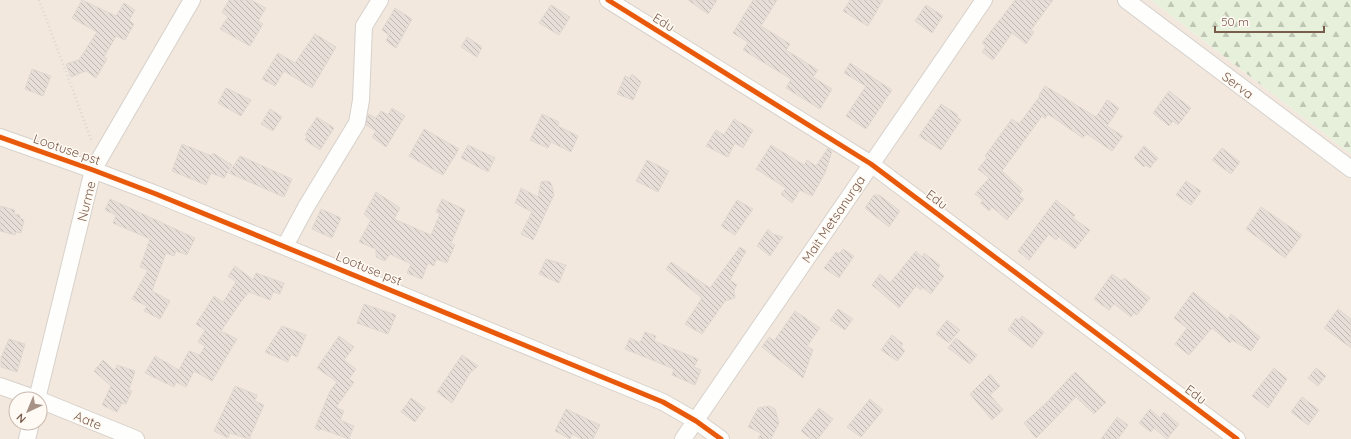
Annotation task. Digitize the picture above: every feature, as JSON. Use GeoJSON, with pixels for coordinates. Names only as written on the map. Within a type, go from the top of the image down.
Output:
{"type":"FeatureCollection","features":[{"type":"Feature","properties":{"kind":"street","name":"Nurme"},"geometry":{"type":"LineString","coordinates":[[40,391],[96,165],[192,0]]}},
{"type":"Feature","properties":{"kind":"street"},"geometry":{"type":"LineString","coordinates":[[286,246],[306,207],[357,123],[361,100],[364,26],[380,0]]}},
{"type":"Feature","properties":{"kind":"street","name":"Edu"},"geometry":{"type":"LineString","coordinates":[[608,0],[871,164],[1237,439]]}},
{"type":"Feature","properties":{"kind":"street","name":"Mait Metsanurga"},"geometry":{"type":"LineString","coordinates":[[684,439],[984,0]]}},
{"type":"Feature","properties":{"kind":"street","name":"Serva"},"geometry":{"type":"LineString","coordinates":[[1126,0],[1351,169]]}},
{"type":"Feature","properties":{"kind":"street","name":"Lootuse pst"},"geometry":{"type":"LineString","coordinates":[[0,137],[96,165],[286,246],[663,402],[696,421],[721,439]]}},
{"type":"Feature","properties":{"kind":"street","name":"Aate"},"geometry":{"type":"LineString","coordinates":[[0,386],[15,391]]}},
{"type":"Feature","properties":{"kind":"street","name":"Aate"},"geometry":{"type":"LineString","coordinates":[[48,403],[136,439]]}},
{"type":"Feature","properties":{"kind":"path"},"geometry":{"type":"LineString","coordinates":[[39,0],[96,165]]}},
{"type":"Feature","properties":{"kind":"shaded area"},"geometry":{"type":"Polygon","coordinates":[[[0,0],[1151,0],[1351,154],[1351,439],[0,439],[0,0]]]}},
{"type":"Feature","properties":{"kind":"green space"},"geometry":{"type":"Polygon","coordinates":[[[1151,0],[1351,0],[1351,154],[1151,0]]]}},
{"type":"Feature","properties":{"kind":"building"},"geometry":{"type":"Polygon","coordinates":[[[82,0],[116,16],[124,3],[135,10],[129,20],[134,24],[125,40],[116,36],[104,57],[107,59],[96,78],[86,71],[71,77],[66,64],[79,60],[97,32],[72,18],[82,0]]]}},
{"type":"Feature","properties":{"kind":"building"},"geometry":{"type":"Polygon","coordinates":[[[229,0],[251,0],[266,8],[258,21],[263,24],[250,46],[220,29],[228,17],[222,12],[229,0]]]}},
{"type":"Feature","properties":{"kind":"building"},"geometry":{"type":"Polygon","coordinates":[[[688,0],[717,0],[708,14],[688,0]]]}},
{"type":"Feature","properties":{"kind":"building"},"geometry":{"type":"Polygon","coordinates":[[[753,0],[777,0],[761,26],[790,44],[786,50],[818,70],[813,77],[832,89],[820,109],[786,88],[791,79],[743,50],[748,42],[733,33],[753,0]]]}},
{"type":"Feature","properties":{"kind":"building"},"geometry":{"type":"Polygon","coordinates":[[[850,0],[883,0],[868,26],[843,11],[850,0]]]}},
{"type":"Feature","properties":{"kind":"building"},"geometry":{"type":"Polygon","coordinates":[[[1015,0],[1053,0],[1031,30],[1034,32],[1026,44],[1012,33],[993,60],[982,52],[986,46],[982,43],[1015,0]]]}},
{"type":"Feature","properties":{"kind":"building"},"geometry":{"type":"Polygon","coordinates":[[[551,5],[570,17],[559,35],[539,23],[551,5]]]}},
{"type":"Feature","properties":{"kind":"building"},"geometry":{"type":"Polygon","coordinates":[[[926,5],[943,16],[932,33],[915,21],[926,5]]]}},
{"type":"Feature","properties":{"kind":"building"},"geometry":{"type":"Polygon","coordinates":[[[395,8],[412,19],[396,48],[386,41],[389,35],[382,30],[395,8]]]}},
{"type":"Feature","properties":{"kind":"building"},"geometry":{"type":"Polygon","coordinates":[[[315,34],[336,47],[312,88],[284,71],[275,86],[262,79],[278,53],[295,63],[315,34]]]}},
{"type":"Feature","properties":{"kind":"building"},"geometry":{"type":"Polygon","coordinates":[[[467,37],[482,47],[477,57],[461,47],[467,37]]]}},
{"type":"Feature","properties":{"kind":"building"},"geometry":{"type":"Polygon","coordinates":[[[850,63],[892,90],[866,129],[846,116],[866,86],[844,73],[850,63]]]}},
{"type":"Feature","properties":{"kind":"building"},"geometry":{"type":"Polygon","coordinates":[[[32,69],[51,76],[43,96],[25,89],[32,69]]]}},
{"type":"Feature","properties":{"kind":"building"},"geometry":{"type":"Polygon","coordinates":[[[632,74],[641,82],[633,100],[617,94],[625,76],[630,78],[632,74]]]}},
{"type":"Feature","properties":{"kind":"building"},"geometry":{"type":"Polygon","coordinates":[[[1045,86],[1096,117],[1107,100],[1119,108],[1107,126],[1123,136],[1112,151],[1087,134],[1083,138],[1048,114],[1045,119],[1042,116],[1002,171],[1023,190],[1019,195],[1024,199],[1007,220],[992,207],[989,211],[980,203],[983,200],[975,194],[989,178],[978,169],[987,158],[985,156],[1012,119],[1019,124],[1040,96],[1039,95],[1045,86]]]}},
{"type":"Feature","properties":{"kind":"building"},"geometry":{"type":"Polygon","coordinates":[[[226,88],[251,100],[241,116],[218,103],[226,88]]]}},
{"type":"Feature","properties":{"kind":"building"},"geometry":{"type":"Polygon","coordinates":[[[1169,91],[1191,108],[1178,125],[1173,121],[1169,126],[1153,113],[1169,91]]]}},
{"type":"Feature","properties":{"kind":"building"},"geometry":{"type":"Polygon","coordinates":[[[941,104],[958,115],[957,117],[961,120],[941,150],[919,136],[941,104]]]}},
{"type":"Feature","properties":{"kind":"building"},"geometry":{"type":"Polygon","coordinates":[[[392,108],[405,116],[386,147],[372,137],[376,131],[366,125],[368,114],[376,118],[381,111],[388,115],[392,108]]]}},
{"type":"Feature","properties":{"kind":"building"},"geometry":{"type":"Polygon","coordinates":[[[270,109],[282,117],[273,131],[261,124],[270,109]]]}},
{"type":"Feature","properties":{"kind":"building"},"geometry":{"type":"Polygon","coordinates":[[[542,114],[559,122],[558,126],[578,136],[571,152],[551,142],[548,148],[530,140],[542,114]]]}},
{"type":"Feature","properties":{"kind":"building"},"geometry":{"type":"Polygon","coordinates":[[[317,117],[334,128],[320,150],[305,140],[307,137],[305,135],[317,117]]]}},
{"type":"Feature","properties":{"kind":"building"},"geometry":{"type":"Polygon","coordinates":[[[734,119],[753,130],[743,148],[735,143],[728,157],[706,146],[716,130],[724,135],[734,119]]]}},
{"type":"Feature","properties":{"kind":"building"},"geometry":{"type":"Polygon","coordinates":[[[424,129],[459,149],[443,175],[409,156],[424,129]]]}},
{"type":"Feature","properties":{"kind":"building"},"geometry":{"type":"Polygon","coordinates":[[[182,144],[212,156],[213,153],[232,165],[224,178],[211,173],[206,185],[172,171],[182,144]]]}},
{"type":"Feature","properties":{"kind":"building"},"geometry":{"type":"Polygon","coordinates":[[[468,145],[495,158],[488,172],[461,158],[468,145]]]}},
{"type":"Feature","properties":{"kind":"building"},"geometry":{"type":"Polygon","coordinates":[[[771,145],[804,165],[807,160],[816,166],[828,148],[832,151],[825,173],[812,196],[800,190],[792,203],[781,194],[786,188],[756,169],[771,145]]]}},
{"type":"Feature","properties":{"kind":"building"},"geometry":{"type":"Polygon","coordinates":[[[1144,146],[1158,158],[1150,168],[1146,165],[1144,167],[1134,158],[1144,146]]]}},
{"type":"Feature","properties":{"kind":"building"},"geometry":{"type":"Polygon","coordinates":[[[1222,148],[1240,162],[1231,174],[1212,160],[1222,148]]]}},
{"type":"Feature","properties":{"kind":"building"},"geometry":{"type":"Polygon","coordinates":[[[240,156],[292,179],[284,197],[229,173],[240,156]]]}},
{"type":"Feature","properties":{"kind":"building"},"geometry":{"type":"Polygon","coordinates":[[[647,160],[669,171],[658,192],[636,181],[647,160]]]}},
{"type":"Feature","properties":{"kind":"building"},"geometry":{"type":"Polygon","coordinates":[[[1186,181],[1201,191],[1191,205],[1176,195],[1186,181]]]}},
{"type":"Feature","properties":{"kind":"building"},"geometry":{"type":"Polygon","coordinates":[[[541,182],[550,182],[554,195],[533,240],[521,234],[532,212],[515,203],[521,188],[538,197],[541,182]]]}},
{"type":"Feature","properties":{"kind":"building"},"geometry":{"type":"Polygon","coordinates":[[[376,192],[400,208],[394,219],[431,235],[440,214],[436,212],[442,199],[465,210],[451,243],[455,245],[447,263],[436,259],[434,266],[428,263],[422,279],[407,273],[411,264],[390,254],[385,261],[376,257],[376,249],[359,242],[371,220],[364,214],[376,192]]]}},
{"type":"Feature","properties":{"kind":"building"},"geometry":{"type":"Polygon","coordinates":[[[874,195],[879,195],[900,211],[889,227],[865,208],[874,195]]]}},
{"type":"Feature","properties":{"kind":"building"},"geometry":{"type":"Polygon","coordinates":[[[110,199],[195,238],[187,255],[176,251],[174,256],[166,253],[152,291],[170,301],[160,319],[144,311],[147,306],[132,299],[148,270],[140,267],[150,239],[113,223],[116,215],[105,210],[110,199]]]}},
{"type":"Feature","properties":{"kind":"building"},"geometry":{"type":"Polygon","coordinates":[[[737,200],[753,209],[735,235],[721,226],[737,200]]]}},
{"type":"Feature","properties":{"kind":"building"},"geometry":{"type":"Polygon","coordinates":[[[1056,200],[1075,215],[1073,218],[1090,230],[1075,249],[1059,237],[1056,240],[1049,234],[1029,260],[1018,251],[1056,200]]]}},
{"type":"Feature","properties":{"kind":"building"},"geometry":{"type":"Polygon","coordinates":[[[0,206],[15,210],[14,214],[20,215],[20,218],[24,220],[21,233],[16,232],[15,235],[0,231],[0,206]]]}},
{"type":"Feature","properties":{"kind":"building"},"geometry":{"type":"Polygon","coordinates":[[[1261,207],[1302,235],[1285,258],[1246,229],[1261,207]]]}},
{"type":"Feature","properties":{"kind":"building"},"geometry":{"type":"Polygon","coordinates":[[[321,209],[341,218],[332,238],[312,229],[321,209]]]}},
{"type":"Feature","properties":{"kind":"building"},"geometry":{"type":"Polygon","coordinates":[[[768,229],[773,234],[783,237],[770,256],[757,246],[768,229]]]}},
{"type":"Feature","properties":{"kind":"building"},"geometry":{"type":"Polygon","coordinates":[[[740,247],[746,251],[730,280],[737,285],[734,290],[735,298],[725,301],[702,334],[685,324],[702,298],[666,269],[671,262],[710,288],[740,247]]]}},
{"type":"Feature","properties":{"kind":"building"},"geometry":{"type":"Polygon","coordinates":[[[843,249],[854,256],[839,278],[824,268],[836,252],[839,254],[843,249]]]}},
{"type":"Feature","properties":{"kind":"building"},"geometry":{"type":"Polygon","coordinates":[[[916,251],[922,257],[924,253],[940,265],[937,270],[944,276],[931,294],[922,287],[921,290],[916,286],[899,308],[872,285],[880,274],[890,283],[916,251]]]}},
{"type":"Feature","properties":{"kind":"building"},"geometry":{"type":"Polygon","coordinates":[[[546,259],[566,265],[559,283],[539,274],[546,259]]]}},
{"type":"Feature","properties":{"kind":"building"},"geometry":{"type":"Polygon","coordinates":[[[235,266],[253,280],[256,273],[284,283],[280,294],[273,292],[270,300],[249,292],[240,303],[221,331],[237,339],[212,381],[194,371],[186,387],[176,382],[174,387],[145,373],[155,356],[179,370],[189,351],[200,355],[205,346],[198,342],[205,330],[196,324],[214,296],[223,302],[236,282],[228,276],[235,266]]]}},
{"type":"Feature","properties":{"kind":"building"},"geometry":{"type":"Polygon","coordinates":[[[1112,274],[1122,281],[1124,278],[1150,298],[1137,315],[1134,313],[1131,317],[1114,304],[1109,310],[1094,299],[1112,274]]]}},
{"type":"Feature","properties":{"kind":"building"},"geometry":{"type":"Polygon","coordinates":[[[1193,292],[1228,319],[1231,314],[1260,337],[1251,351],[1232,340],[1230,343],[1212,328],[1189,355],[1175,344],[1187,328],[1174,318],[1193,292]]]}},
{"type":"Feature","properties":{"kind":"building"},"geometry":{"type":"Polygon","coordinates":[[[364,304],[396,315],[388,334],[357,323],[364,304]]]}},
{"type":"Feature","properties":{"kind":"building"},"geometry":{"type":"Polygon","coordinates":[[[838,309],[853,319],[845,330],[830,320],[838,309]]]}},
{"type":"Feature","properties":{"kind":"building"},"geometry":{"type":"Polygon","coordinates":[[[1338,309],[1351,319],[1351,348],[1324,328],[1338,309]]]}},
{"type":"Feature","properties":{"kind":"building"},"geometry":{"type":"Polygon","coordinates":[[[795,311],[820,328],[807,346],[813,350],[803,378],[762,347],[769,337],[774,341],[795,311]]]}},
{"type":"Feature","properties":{"kind":"building"},"geometry":{"type":"Polygon","coordinates":[[[1022,316],[1044,332],[1032,348],[1008,330],[1016,318],[1019,320],[1022,316]]]}},
{"type":"Feature","properties":{"kind":"building"},"geometry":{"type":"Polygon","coordinates":[[[947,320],[960,330],[949,343],[936,334],[947,320]]]}},
{"type":"Feature","properties":{"kind":"building"},"geometry":{"type":"Polygon","coordinates":[[[282,326],[306,335],[297,357],[291,354],[288,362],[265,352],[282,326]]]}},
{"type":"Feature","properties":{"kind":"building"},"geometry":{"type":"Polygon","coordinates":[[[645,332],[656,336],[654,341],[698,359],[694,367],[701,370],[695,385],[672,375],[674,369],[625,349],[630,338],[640,343],[645,332]]]}},
{"type":"Feature","properties":{"kind":"building"},"geometry":{"type":"Polygon","coordinates":[[[892,335],[903,344],[901,347],[905,351],[897,361],[881,350],[892,335]]]}},
{"type":"Feature","properties":{"kind":"building"},"geometry":{"type":"Polygon","coordinates":[[[339,336],[354,347],[344,360],[356,369],[349,379],[354,382],[336,407],[344,411],[340,420],[354,426],[349,439],[321,429],[319,431],[315,428],[330,391],[337,382],[317,368],[339,336]]]}},
{"type":"Feature","properties":{"kind":"building"},"geometry":{"type":"Polygon","coordinates":[[[956,338],[977,355],[970,364],[948,348],[956,338]]]}},
{"type":"Feature","properties":{"kind":"building"},"geometry":{"type":"Polygon","coordinates":[[[9,339],[25,344],[17,372],[1,367],[1,358],[9,339]]]}},
{"type":"Feature","properties":{"kind":"building"},"geometry":{"type":"Polygon","coordinates":[[[462,355],[478,366],[470,373],[452,403],[437,392],[462,355]]]}},
{"type":"Feature","properties":{"kind":"building"},"geometry":{"type":"Polygon","coordinates":[[[103,360],[115,371],[117,365],[135,371],[129,390],[132,391],[126,404],[122,403],[117,412],[102,405],[111,386],[94,371],[103,360]]]}},
{"type":"Feature","properties":{"kind":"building"},"geometry":{"type":"Polygon","coordinates":[[[1274,368],[1287,379],[1268,408],[1252,396],[1274,368]]]}},
{"type":"Feature","properties":{"kind":"building"},"geometry":{"type":"Polygon","coordinates":[[[1316,368],[1326,376],[1318,386],[1308,378],[1316,368]]]}},
{"type":"Feature","properties":{"kind":"building"},"geometry":{"type":"Polygon","coordinates":[[[1075,372],[1106,402],[1094,414],[1076,397],[1036,438],[1024,423],[1047,402],[1075,372]]]}},
{"type":"Feature","properties":{"kind":"building"},"geometry":{"type":"Polygon","coordinates":[[[990,374],[1000,386],[990,395],[1003,410],[992,420],[970,394],[990,374]]]}},
{"type":"Feature","properties":{"kind":"building"},"geometry":{"type":"Polygon","coordinates":[[[235,386],[257,395],[255,401],[264,405],[249,439],[230,433],[228,438],[214,431],[235,386]]]}},
{"type":"Feature","properties":{"kind":"building"},"geometry":{"type":"Polygon","coordinates":[[[1302,397],[1319,410],[1308,425],[1291,412],[1302,397]]]}},
{"type":"Feature","properties":{"kind":"building"},"geometry":{"type":"Polygon","coordinates":[[[411,398],[425,408],[415,422],[401,412],[411,398]]]}},
{"type":"Feature","properties":{"kind":"building"},"geometry":{"type":"Polygon","coordinates":[[[870,399],[883,410],[861,437],[847,427],[870,399]]]}},
{"type":"Feature","properties":{"kind":"building"},"geometry":{"type":"Polygon","coordinates":[[[769,406],[775,409],[779,423],[771,439],[758,439],[761,433],[748,427],[758,408],[769,406]]]}},
{"type":"Feature","properties":{"kind":"building"},"geometry":{"type":"Polygon","coordinates":[[[819,408],[833,419],[818,439],[811,439],[801,431],[819,408]]]}},
{"type":"Feature","properties":{"kind":"building"},"geometry":{"type":"Polygon","coordinates":[[[566,409],[600,425],[593,439],[582,439],[572,434],[570,439],[555,431],[566,409]]]}},
{"type":"Feature","properties":{"kind":"building"},"geometry":{"type":"Polygon","coordinates":[[[1150,409],[1160,418],[1164,412],[1179,424],[1167,439],[1154,428],[1151,432],[1139,423],[1150,409]]]}},
{"type":"Feature","properties":{"kind":"building"},"geometry":{"type":"Polygon","coordinates":[[[1117,417],[1128,425],[1118,439],[1101,439],[1117,417]]]}},
{"type":"Feature","properties":{"kind":"cycle path"},"geometry":{"type":"LineString","coordinates":[[608,0],[871,164],[1237,439]]}},
{"type":"Feature","properties":{"kind":"cycle path"},"geometry":{"type":"LineString","coordinates":[[0,137],[156,194],[663,402],[696,421],[721,439]]}}]}
